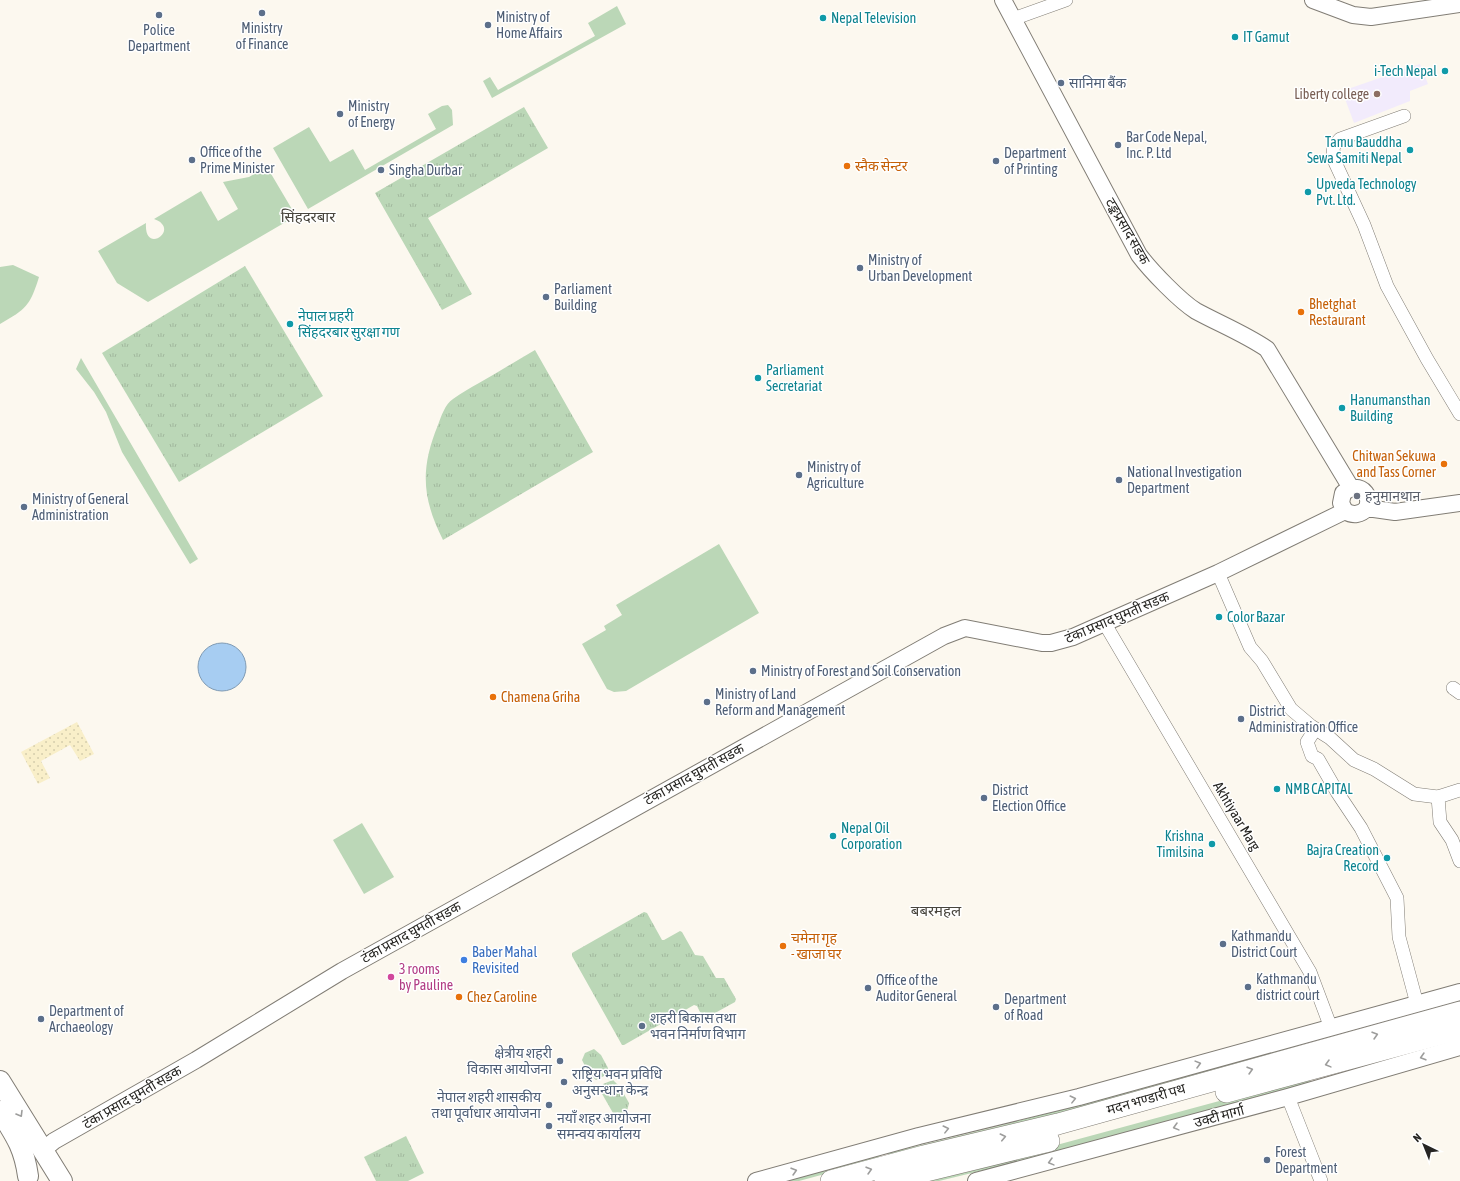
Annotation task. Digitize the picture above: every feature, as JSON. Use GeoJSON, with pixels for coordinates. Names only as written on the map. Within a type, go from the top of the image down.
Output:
{"type":"FeatureCollection","features":[{"type":"Feature","properties":{"kind":"highway","name":"मदन भण्डारी पथ"},"geometry":{"type":"LineString","coordinates":[[831,1181],[928,1169],[1058,1124],[1460,1012]]}},
{"type":"Feature","properties":{"kind":"highway","name":"मदन भण्डारी पथ"},"geometry":{"type":"LineString","coordinates":[[885,1181],[928,1169],[1038,1144],[1460,1029]]}},
{"type":"Feature","properties":{"kind":"main road"},"geometry":{"type":"LineString","coordinates":[[0,1081],[52,1166],[28,1178],[25,1156],[20,1144],[0,1111]]}},
{"type":"Feature","properties":{"kind":"street","name":"टङ्कप्रसाद सडक"},"geometry":{"type":"LineString","coordinates":[[1003,0],[1139,255],[1159,278],[1194,310],[1253,339],[1267,349],[1351,488]]}},
{"type":"Feature","properties":{"kind":"street"},"geometry":{"type":"LineString","coordinates":[[1013,19],[1066,0]]}},
{"type":"Feature","properties":{"kind":"street"},"geometry":{"type":"LineString","coordinates":[[1313,0],[1353,15],[1371,17],[1460,4]]}},
{"type":"Feature","properties":{"kind":"street"},"geometry":{"type":"LineString","coordinates":[[1404,116],[1340,139],[1333,147],[1334,160],[1364,225],[1387,286],[1434,373],[1460,414]]}},
{"type":"Feature","properties":{"kind":"street"},"geometry":{"type":"LineString","coordinates":[[1351,488],[1360,488],[1367,494],[1367,508],[1359,514],[1350,514],[1341,503],[1341,498],[1346,490],[1351,488]]}},
{"type":"Feature","properties":{"kind":"street"},"geometry":{"type":"LineString","coordinates":[[1367,508],[1395,512],[1460,503]]}},
{"type":"Feature","properties":{"kind":"street","name":"टंका प्रसाद घुमती सडक"},"geometry":{"type":"LineString","coordinates":[[52,1166],[54,1141],[196,1060],[356,963],[944,636],[965,628],[976,629],[1027,642],[1051,643],[1073,637],[1218,573],[1346,511]]}},
{"type":"Feature","properties":{"kind":"street"},"geometry":{"type":"LineString","coordinates":[[1218,573],[1250,646],[1262,661],[1291,709],[1314,731],[1307,742],[1312,756],[1318,759],[1337,792],[1362,828],[1397,898],[1399,937],[1417,1004]]}},
{"type":"Feature","properties":{"kind":"street","name":"Akhtiyaar Marg"},"geometry":{"type":"LineString","coordinates":[[1105,624],[1310,972],[1331,1028]]}},
{"type":"Feature","properties":{"kind":"street"},"geometry":{"type":"LineString","coordinates":[[1300,717],[1330,738],[1354,760],[1374,769],[1414,794],[1438,797],[1460,790]]}},
{"type":"Feature","properties":{"kind":"street"},"geometry":{"type":"LineString","coordinates":[[1438,797],[1440,822],[1452,840],[1460,861]]}},
{"type":"Feature","properties":{"kind":"street"},"geometry":{"type":"LineString","coordinates":[[756,1181],[919,1136],[1078,1097],[1460,992]]}},
{"type":"Feature","properties":{"kind":"street","name":"उक्टी मार्गा"},"geometry":{"type":"LineString","coordinates":[[976,1181],[1288,1097],[1460,1046]]}},
{"type":"Feature","properties":{"kind":"street"},"geometry":{"type":"LineString","coordinates":[[1288,1097],[1321,1181]]}},
{"type":"Feature","properties":{"kind":"street"},"geometry":{"type":"LineString","coordinates":[[919,1136],[928,1169]]}},
{"type":"Feature","properties":{"kind":"shaded area","name":"Liberty college"},"geometry":{"type":"Polygon","coordinates":[[[1420,64],[1428,84],[1410,91],[1410,101],[1354,123],[1344,96],[1345,90],[1420,64]]]}},
{"type":"Feature","properties":{"kind":"green space"},"geometry":{"type":"Polygon","coordinates":[[[617,6],[626,24],[492,98],[483,81],[490,77],[498,90],[595,36],[588,23],[617,6]]]}},
{"type":"Feature","properties":{"kind":"green space"},"geometry":{"type":"Polygon","coordinates":[[[448,105],[452,110],[453,125],[308,209],[273,148],[309,127],[330,162],[353,149],[365,170],[436,129],[428,114],[442,106],[448,105]]]}},
{"type":"Feature","properties":{"kind":"green space"},"geometry":{"type":"Polygon","coordinates":[[[524,107],[548,148],[428,218],[472,294],[442,310],[375,193],[524,107]]]}},
{"type":"Feature","properties":{"kind":"green space"},"geometry":{"type":"Polygon","coordinates":[[[267,167],[296,216],[148,302],[117,283],[98,251],[146,223],[149,237],[153,239],[161,236],[164,228],[159,221],[154,219],[201,191],[218,221],[238,209],[223,182],[249,177],[267,167]]]}},
{"type":"Feature","properties":{"kind":"green space"},"geometry":{"type":"Polygon","coordinates":[[[13,265],[39,277],[30,301],[26,306],[0,324],[0,267],[13,265]]]}},
{"type":"Feature","properties":{"kind":"green space"},"geometry":{"type":"Polygon","coordinates":[[[245,266],[323,396],[179,482],[102,353],[245,266]]]}},
{"type":"Feature","properties":{"kind":"green space"},"geometry":{"type":"Polygon","coordinates":[[[535,350],[593,452],[443,540],[436,525],[427,497],[426,470],[432,441],[444,411],[450,401],[535,350]]]}},
{"type":"Feature","properties":{"kind":"green space"},"geometry":{"type":"Polygon","coordinates":[[[81,358],[198,559],[190,564],[122,452],[106,412],[94,392],[76,369],[81,358]]]}},
{"type":"Feature","properties":{"kind":"green space"},"geometry":{"type":"Polygon","coordinates":[[[719,544],[759,613],[626,691],[614,692],[607,689],[582,644],[606,630],[604,626],[622,615],[616,605],[719,544]]]}},
{"type":"Feature","properties":{"kind":"green space"},"geometry":{"type":"Polygon","coordinates":[[[362,823],[394,877],[364,894],[333,840],[362,823]]]}},
{"type":"Feature","properties":{"kind":"green space"},"geometry":{"type":"Polygon","coordinates":[[[644,912],[647,913],[662,940],[680,931],[682,932],[695,955],[703,956],[716,978],[724,978],[736,999],[735,1002],[706,1018],[703,1018],[697,1006],[694,1005],[622,1045],[572,956],[572,953],[644,912]]]}},
{"type":"Feature","properties":{"kind":"green space"},"geometry":{"type":"Polygon","coordinates":[[[1299,1045],[1300,1048],[1004,1128],[889,1157],[888,1153],[1003,1125],[1299,1045]]]}},
{"type":"Feature","properties":{"kind":"green space"},"geometry":{"type":"Polygon","coordinates":[[[594,1049],[601,1055],[608,1068],[606,1075],[596,1080],[589,1074],[582,1060],[585,1053],[594,1049]]]}},
{"type":"Feature","properties":{"kind":"green space"},"geometry":{"type":"Polygon","coordinates":[[[1308,1077],[1310,1082],[1029,1159],[939,1181],[915,1181],[1027,1153],[1308,1077]]]}},
{"type":"Feature","properties":{"kind":"green space"},"geometry":{"type":"Polygon","coordinates":[[[613,1080],[620,1087],[629,1103],[627,1111],[620,1115],[613,1113],[601,1092],[603,1084],[613,1080]]]}},
{"type":"Feature","properties":{"kind":"green space"},"geometry":{"type":"Polygon","coordinates":[[[406,1136],[424,1173],[408,1181],[376,1181],[364,1157],[406,1136]]]}},
{"type":"Feature","properties":{"kind":"green space"},"geometry":{"type":"Polygon","coordinates":[[[879,1155],[880,1159],[799,1181],[785,1181],[879,1155]]]}},
{"type":"Feature","properties":{"kind":"sand"},"geometry":{"type":"Polygon","coordinates":[[[77,722],[94,754],[80,761],[70,745],[41,761],[50,778],[38,784],[21,752],[77,722]]]}},
{"type":"Feature","properties":{"kind":"water"},"geometry":{"type":"Polygon","coordinates":[[[222,643],[231,645],[239,650],[244,658],[246,667],[244,676],[239,684],[231,689],[222,691],[213,689],[205,684],[200,676],[198,667],[200,658],[205,650],[213,645],[222,643]]]}},
{"type":"Feature","properties":{"kind":"place","name":"Ministry of Finance"},"geometry":{"type":"Point","coordinates":[262,13]}},
{"type":"Feature","properties":{"kind":"place","name":"Police Department"},"geometry":{"type":"Point","coordinates":[159,15]}},
{"type":"Feature","properties":{"kind":"place","name":"Nepal Television"},"geometry":{"type":"Point","coordinates":[823,18]}},
{"type":"Feature","properties":{"kind":"place","name":"Ministry of Home Affairs"},"geometry":{"type":"Point","coordinates":[488,25]}},
{"type":"Feature","properties":{"kind":"place","name":"IT Gamut"},"geometry":{"type":"Point","coordinates":[1235,37]}},
{"type":"Feature","properties":{"kind":"place","name":"i-Tech Nepal"},"geometry":{"type":"Point","coordinates":[1445,71]}},
{"type":"Feature","properties":{"kind":"place","name":"सानिमा बैंक"},"geometry":{"type":"Point","coordinates":[1061,83]}},
{"type":"Feature","properties":{"kind":"place","name":"Liberty college"},"geometry":{"type":"Point","coordinates":[1377,94]}},
{"type":"Feature","properties":{"kind":"place","name":"Ministry of Energy"},"geometry":{"type":"Point","coordinates":[340,114]}},
{"type":"Feature","properties":{"kind":"place","name":"Bar Code Nepal, Inc. P. Ltd"},"geometry":{"type":"Point","coordinates":[1118,145]}},
{"type":"Feature","properties":{"kind":"place","name":"Tamu Bauddha Sewa Samiti Nepal"},"geometry":{"type":"Point","coordinates":[1410,150]}},
{"type":"Feature","properties":{"kind":"place","name":"Office of the Prime Minister"},"geometry":{"type":"Point","coordinates":[192,160]}},
{"type":"Feature","properties":{"kind":"place","name":"Department of Printing"},"geometry":{"type":"Point","coordinates":[996,161]}},
{"type":"Feature","properties":{"kind":"place","name":"स्नैक सेन्टर"},"geometry":{"type":"Point","coordinates":[847,166]}},
{"type":"Feature","properties":{"kind":"place","name":"Singha Durbar"},"geometry":{"type":"Point","coordinates":[381,170]}},
{"type":"Feature","properties":{"kind":"place","name":"Upveda Technology Pvt. Ltd."},"geometry":{"type":"Point","coordinates":[1308,192]}},
{"type":"Feature","properties":{"kind":"place","name":"Ministry of Urban Development"},"geometry":{"type":"Point","coordinates":[860,268]}},
{"type":"Feature","properties":{"kind":"place","name":"Parliament Building"},"geometry":{"type":"Point","coordinates":[546,297]}},
{"type":"Feature","properties":{"kind":"place","name":"Bhetghat Restaurant"},"geometry":{"type":"Point","coordinates":[1301,312]}},
{"type":"Feature","properties":{"kind":"place","name":"नेपाल प्रहरी सिंहदरबार सुरक्षा गण"},"geometry":{"type":"Point","coordinates":[290,324]}},
{"type":"Feature","properties":{"kind":"place","name":"Parliament Secretariat"},"geometry":{"type":"Point","coordinates":[758,378]}},
{"type":"Feature","properties":{"kind":"place","name":"Hanumansthan Building"},"geometry":{"type":"Point","coordinates":[1342,408]}},
{"type":"Feature","properties":{"kind":"place","name":"Chitwan Sekuwa and Tass Corner"},"geometry":{"type":"Point","coordinates":[1444,464]}},
{"type":"Feature","properties":{"kind":"place","name":"Ministry of Agriculture"},"geometry":{"type":"Point","coordinates":[799,475]}},
{"type":"Feature","properties":{"kind":"place","name":"National Investigation Department"},"geometry":{"type":"Point","coordinates":[1119,480]}},
{"type":"Feature","properties":{"kind":"place","name":"हनुमानथान"},"geometry":{"type":"Point","coordinates":[1357,496]}},
{"type":"Feature","properties":{"kind":"place","name":"Ministry of General Administration"},"geometry":{"type":"Point","coordinates":[24,507]}},
{"type":"Feature","properties":{"kind":"place","name":"Color Bazar"},"geometry":{"type":"Point","coordinates":[1219,617]}},
{"type":"Feature","properties":{"kind":"place","name":"Ministry of Forest and Soil Conservation"},"geometry":{"type":"Point","coordinates":[753,671]}},
{"type":"Feature","properties":{"kind":"place","name":"Chamena Griha"},"geometry":{"type":"Point","coordinates":[493,697]}},
{"type":"Feature","properties":{"kind":"place","name":"Ministry of Land Reform and Management"},"geometry":{"type":"Point","coordinates":[707,702]}},
{"type":"Feature","properties":{"kind":"place","name":"District Administration Office"},"geometry":{"type":"Point","coordinates":[1241,719]}},
{"type":"Feature","properties":{"kind":"place","name":"NMB CAPITAL"},"geometry":{"type":"Point","coordinates":[1277,789]}},
{"type":"Feature","properties":{"kind":"place","name":"District Election Office"},"geometry":{"type":"Point","coordinates":[984,798]}},
{"type":"Feature","properties":{"kind":"place","name":"Nepal Oil Corporation"},"geometry":{"type":"Point","coordinates":[833,836]}},
{"type":"Feature","properties":{"kind":"place","name":"Krishna Timilsina"},"geometry":{"type":"Point","coordinates":[1212,844]}},
{"type":"Feature","properties":{"kind":"place","name":"Bajra Creation Record"},"geometry":{"type":"Point","coordinates":[1387,858]}},
{"type":"Feature","properties":{"kind":"place","name":"Kathmandu District Court"},"geometry":{"type":"Point","coordinates":[1223,944]}},
{"type":"Feature","properties":{"kind":"place","name":"चमेना गृह - खाजा घर"},"geometry":{"type":"Point","coordinates":[783,946]}},
{"type":"Feature","properties":{"kind":"place","name":"Baber Mahal Revisited"},"geometry":{"type":"Point","coordinates":[464,960]}},
{"type":"Feature","properties":{"kind":"place","name":"3 rooms by Pauline"},"geometry":{"type":"Point","coordinates":[391,977]}},
{"type":"Feature","properties":{"kind":"place","name":"Kathmandu district court"},"geometry":{"type":"Point","coordinates":[1248,987]}},
{"type":"Feature","properties":{"kind":"place","name":"Office of the Auditor General"},"geometry":{"type":"Point","coordinates":[868,988]}},
{"type":"Feature","properties":{"kind":"place","name":"Chez Caroline"},"geometry":{"type":"Point","coordinates":[459,997]}},
{"type":"Feature","properties":{"kind":"place","name":"Department of Road"},"geometry":{"type":"Point","coordinates":[996,1007]}},
{"type":"Feature","properties":{"kind":"place","name":"Department of Archaeology"},"geometry":{"type":"Point","coordinates":[41,1019]}},
{"type":"Feature","properties":{"kind":"place","name":"शहरी बिकास तथा भवन निर्माण विभाग"},"geometry":{"type":"Point","coordinates":[642,1026]}},
{"type":"Feature","properties":{"kind":"place","name":"क्षेत्रीय शहरी विकास आयोजना"},"geometry":{"type":"Point","coordinates":[560,1061]}},
{"type":"Feature","properties":{"kind":"place","name":"राष्ट्रिय भवन प्रविधि अनुसन्धान केन्द्र"},"geometry":{"type":"Point","coordinates":[564,1082]}},
{"type":"Feature","properties":{"kind":"place","name":"नेपाल शहरी शासकीय तथा पूर्वाधार आयोजना"},"geometry":{"type":"Point","coordinates":[549,1105]}},
{"type":"Feature","properties":{"kind":"place","name":"नयाँ शहर आयोजना समन्वय कार्यालय"},"geometry":{"type":"Point","coordinates":[549,1126]}},
{"type":"Feature","properties":{"kind":"place","name":"Forest Department"},"geometry":{"type":"Point","coordinates":[1267,1160]}},
{"type":"Feature","properties":{"kind":"district","name":"सिंहदरबार"},"geometry":{"type":"Point","coordinates":[308,217]}},
{"type":"Feature","properties":{"kind":"district","name":"बबरमहल"},"geometry":{"type":"Point","coordinates":[936,911]}}]}
